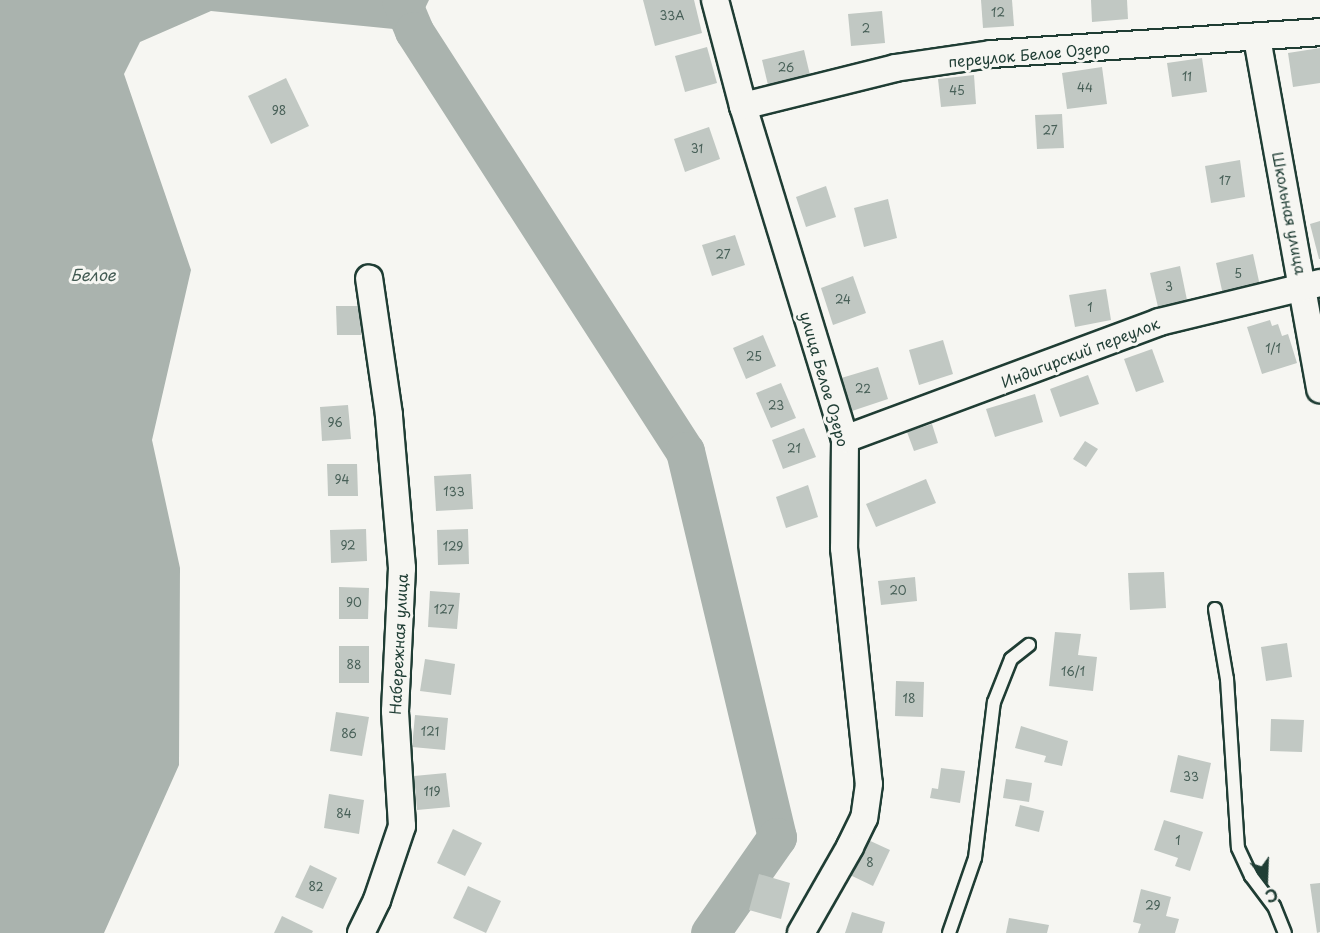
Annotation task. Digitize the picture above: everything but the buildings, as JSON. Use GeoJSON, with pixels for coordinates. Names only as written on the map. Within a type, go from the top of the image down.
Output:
{"type":"FeatureCollection","features":[{"type":"Feature","properties":{"kind":"street","name":"улица Белое Озеро"},"geometry":{"type":"LineString","coordinates":[[715,0],[742,106],[846,439],[844,548],[869,784],[864,818],[801,933]]}},
{"type":"Feature","properties":{"kind":"street","name":"переулок Белое Озеро"},"geometry":{"type":"LineString","coordinates":[[742,106],[896,68],[991,54],[1320,32]]}},
{"type":"Feature","properties":{"kind":"street","name":"Школьная улица"},"geometry":{"type":"LineString","coordinates":[[1257,38],[1312,285],[1320,389]]}},
{"type":"Feature","properties":{"kind":"street","name":"Набережная улица"},"geometry":{"type":"LineString","coordinates":[[361,933],[377,900],[402,826],[394,711],[402,568],[389,415],[369,278]]}},
{"type":"Feature","properties":{"kind":"street","name":"Индигирский переулок"},"geometry":{"type":"LineString","coordinates":[[846,439],[1159,322],[1312,285]]}},
{"type":"Feature","properties":{"kind":"lane"},"geometry":{"type":"LineString","coordinates":[[1215,609],[1227,679],[1238,848],[1251,876],[1274,906],[1285,933]]}},
{"type":"Feature","properties":{"kind":"lane"},"geometry":{"type":"LineString","coordinates":[[949,933],[975,858],[994,702],[1011,659],[1029,645]]}},
{"type":"Feature","properties":{"kind":"water","name":"Белое"},"geometry":{"type":"Polygon","coordinates":[[[0,0],[429,0],[414,31],[211,11],[140,42],[124,74],[191,270],[152,440],[180,568],[179,765],[104,933],[0,933],[0,0]]]}},
{"type":"Feature","properties":{"kind":"waterway"},"geometry":{"type":"LineString","coordinates":[[401,0],[414,31],[685,451],[777,837],[710,933]]}}]}
